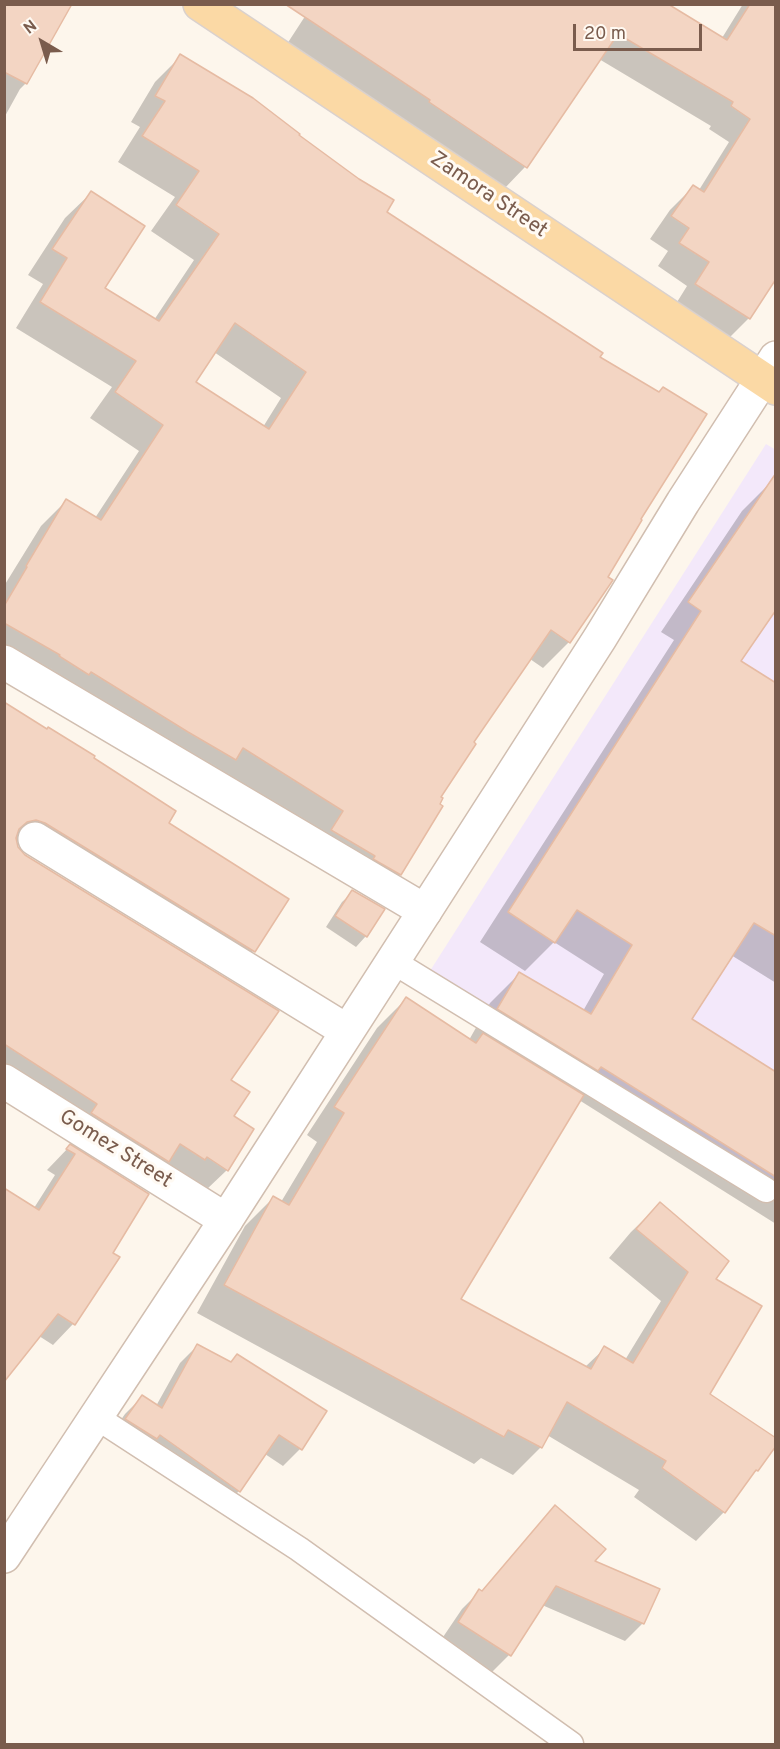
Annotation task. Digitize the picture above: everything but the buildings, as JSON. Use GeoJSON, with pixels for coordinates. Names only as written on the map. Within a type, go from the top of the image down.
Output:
{"type":"FeatureCollection","features":[{"type":"Feature","properties":{"kind":"main road","name":"Zamora Street"},"geometry":{"type":"LineString","coordinates":[[200,4],[771,375]]}},
{"type":"Feature","properties":{"kind":"street"},"geometry":{"type":"LineString","coordinates":[[4,1556],[226,1220],[600,638],[683,502],[771,375]]}},
{"type":"Feature","properties":{"kind":"street"},"geometry":{"type":"LineString","coordinates":[[4,662],[425,911]]}},
{"type":"Feature","properties":{"kind":"street"},"geometry":{"type":"LineString","coordinates":[[35,839],[347,1031]]}},
{"type":"Feature","properties":{"kind":"street","name":"Gomez Street"},"geometry":{"type":"LineString","coordinates":[[4,1080],[226,1220]]}},
{"type":"Feature","properties":{"kind":"lane"},"geometry":{"type":"LineString","coordinates":[[392,961],[766,1190]]}},
{"type":"Feature","properties":{"kind":"lane"},"geometry":{"type":"LineString","coordinates":[[96,1417],[299,1549],[571,1744]]}},
{"type":"Feature","properties":{"kind":"shaded area"},"geometry":{"type":"Polygon","coordinates":[[[766,444],[776,450],[775,1193],[428,974],[766,444]]]}}]}
